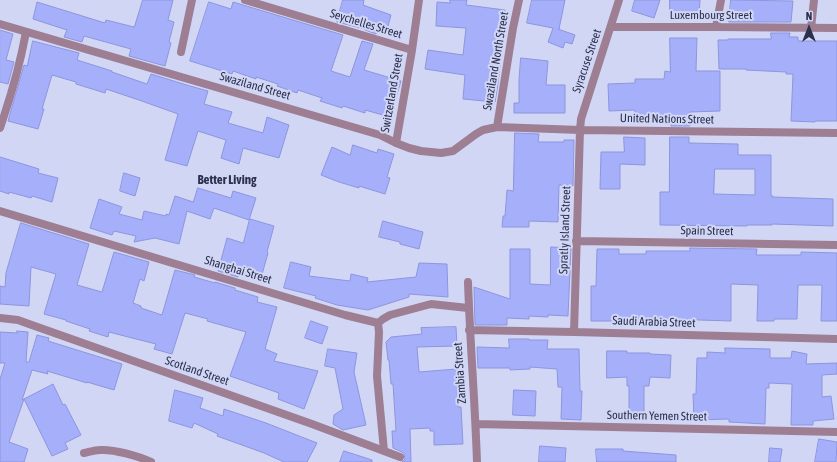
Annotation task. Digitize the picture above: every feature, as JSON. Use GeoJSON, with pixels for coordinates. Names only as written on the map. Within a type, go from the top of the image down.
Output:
{"type":"FeatureCollection","features":[{"type":"Feature","properties":{"kind":"street"},"geometry":{"type":"LineString","coordinates":[[181,52],[192,0]]}},
{"type":"Feature","properties":{"kind":"street","name":"Seychelles Street"},"geometry":{"type":"LineString","coordinates":[[245,0],[412,50]]}},
{"type":"Feature","properties":{"kind":"street","name":"Switzerland Street"},"geometry":{"type":"LineString","coordinates":[[396,143],[419,0]]}},
{"type":"Feature","properties":{"kind":"street","name":"Swaziland North Street"},"geometry":{"type":"LineString","coordinates":[[497,127],[512,28],[519,0]]}},
{"type":"Feature","properties":{"kind":"street","name":"Syracuse Street"},"geometry":{"type":"LineString","coordinates":[[580,130],[583,110],[619,0]]}},
{"type":"Feature","properties":{"kind":"street"},"geometry":{"type":"LineString","coordinates":[[716,26],[721,0]]}},
{"type":"Feature","properties":{"kind":"street"},"geometry":{"type":"LineString","coordinates":[[811,28],[814,0]]}},
{"type":"Feature","properties":{"kind":"street","name":"Swaziland Street"},"geometry":{"type":"LineString","coordinates":[[0,24],[380,136],[421,151],[447,153],[453,151],[483,130],[497,127]]}},
{"type":"Feature","properties":{"kind":"street","name":"Luxembourg Street"},"geometry":{"type":"LineString","coordinates":[[611,27],[716,26],[837,28]]}},
{"type":"Feature","properties":{"kind":"street"},"geometry":{"type":"LineString","coordinates":[[0,128],[14,85],[26,32]]}},
{"type":"Feature","properties":{"kind":"street","name":"United Nations Street"},"geometry":{"type":"LineString","coordinates":[[497,127],[580,130],[837,133]]}},
{"type":"Feature","properties":{"kind":"street","name":"Spratly Island Street"},"geometry":{"type":"LineString","coordinates":[[574,332],[580,130]]}},
{"type":"Feature","properties":{"kind":"street","name":"Shanghai Street"},"geometry":{"type":"LineString","coordinates":[[0,211],[345,315],[378,323]]}},
{"type":"Feature","properties":{"kind":"street","name":"Spain Street"},"geometry":{"type":"LineString","coordinates":[[576,241],[837,245]]}},
{"type":"Feature","properties":{"kind":"street","name":"Zambia Street"},"geometry":{"type":"LineString","coordinates":[[468,282],[468,308],[478,462]]}},
{"type":"Feature","properties":{"kind":"street"},"geometry":{"type":"LineString","coordinates":[[384,451],[377,376],[378,323],[390,316],[431,304],[468,308]]}},
{"type":"Feature","properties":{"kind":"street","name":"Scotland Street"},"geometry":{"type":"LineString","coordinates":[[0,318],[18,320],[312,424],[400,457]]}},
{"type":"Feature","properties":{"kind":"street","name":"Saudi Arabia Street"},"geometry":{"type":"LineString","coordinates":[[470,330],[837,339]]}},
{"type":"Feature","properties":{"kind":"street","name":"Southern Yemen Street"},"geometry":{"type":"LineString","coordinates":[[476,424],[837,432]]}},
{"type":"Feature","properties":{"kind":"street"},"geometry":{"type":"LineString","coordinates":[[84,453],[100,450],[119,452],[151,462]]}},
{"type":"Feature","properties":{"kind":"building"},"geometry":{"type":"Polygon","coordinates":[[[143,0],[173,0],[168,20],[174,22],[169,42],[171,43],[165,66],[129,56],[131,49],[84,36],[82,42],[64,37],[67,30],[33,19],[37,2],[105,23],[106,20],[134,27],[143,0]]]}},
{"type":"Feature","properties":{"kind":"building"},"geometry":{"type":"Polygon","coordinates":[[[343,0],[364,0],[363,5],[391,15],[387,30],[378,27],[376,34],[365,29],[337,22],[343,0]]]}},
{"type":"Feature","properties":{"kind":"building"},"geometry":{"type":"Polygon","coordinates":[[[450,0],[467,0],[466,5],[505,10],[495,102],[463,99],[465,75],[425,69],[428,50],[463,55],[466,28],[436,26],[437,2],[450,3],[450,0]]]}},
{"type":"Feature","properties":{"kind":"building"},"geometry":{"type":"Polygon","coordinates":[[[532,0],[565,0],[558,29],[575,35],[572,44],[565,42],[563,48],[548,42],[553,28],[527,23],[532,0]]]}},
{"type":"Feature","properties":{"kind":"building"},"geometry":{"type":"Polygon","coordinates":[[[635,0],[660,0],[654,18],[632,11],[635,0]]]}},
{"type":"Feature","properties":{"kind":"building"},"geometry":{"type":"Polygon","coordinates":[[[670,0],[700,0],[699,19],[670,17],[670,0]]]}},
{"type":"Feature","properties":{"kind":"building"},"geometry":{"type":"Polygon","coordinates":[[[731,0],[793,1],[791,22],[729,22],[731,0]]]}},
{"type":"Feature","properties":{"kind":"building"},"geometry":{"type":"Polygon","coordinates":[[[209,2],[231,9],[233,2],[343,35],[331,71],[350,77],[362,41],[373,44],[364,70],[401,81],[390,117],[365,110],[365,113],[343,106],[342,108],[320,101],[322,98],[298,90],[297,93],[277,86],[278,84],[256,77],[256,79],[233,71],[232,74],[190,61],[209,2]]]}},
{"type":"Feature","properties":{"kind":"building"},"geometry":{"type":"Polygon","coordinates":[[[0,30],[13,34],[6,60],[14,62],[8,84],[0,82],[0,30]]]}},
{"type":"Feature","properties":{"kind":"building"},"geometry":{"type":"Polygon","coordinates":[[[771,33],[790,33],[789,37],[798,37],[798,41],[837,41],[837,121],[791,121],[793,74],[786,74],[786,72],[746,69],[719,69],[718,40],[771,39],[771,33]]]}},
{"type":"Feature","properties":{"kind":"building"},"geometry":{"type":"Polygon","coordinates":[[[670,38],[697,38],[696,71],[720,71],[720,111],[690,112],[690,126],[671,126],[671,121],[663,121],[663,116],[635,116],[635,110],[609,111],[608,84],[635,83],[635,79],[664,79],[665,71],[670,72],[670,38]]]}},
{"type":"Feature","properties":{"kind":"building"},"geometry":{"type":"Polygon","coordinates":[[[33,41],[79,53],[77,60],[147,84],[151,74],[208,91],[204,104],[232,112],[228,123],[263,133],[267,117],[289,125],[279,158],[243,148],[239,164],[221,158],[226,140],[198,131],[187,166],[165,160],[178,114],[106,89],[105,93],[52,75],[38,129],[8,121],[24,65],[27,66],[33,41]]]}},
{"type":"Feature","properties":{"kind":"building"},"geometry":{"type":"Polygon","coordinates":[[[521,58],[548,61],[546,85],[565,85],[565,113],[514,113],[514,103],[519,103],[521,58]]]}},
{"type":"Feature","properties":{"kind":"building"},"geometry":{"type":"Polygon","coordinates":[[[515,133],[539,134],[538,142],[564,142],[564,140],[574,140],[573,186],[559,185],[558,222],[529,221],[529,227],[502,227],[503,216],[505,216],[507,190],[513,191],[515,133]]]}},
{"type":"Feature","properties":{"kind":"building"},"geometry":{"type":"Polygon","coordinates":[[[624,137],[645,138],[645,165],[620,164],[620,189],[600,189],[601,152],[624,152],[624,137]]]}},
{"type":"Feature","properties":{"kind":"building"},"geometry":{"type":"Polygon","coordinates":[[[670,137],[689,137],[689,143],[738,144],[738,155],[771,155],[772,197],[833,199],[833,226],[772,224],[747,226],[660,225],[660,192],[669,192],[670,137]],[[715,169],[714,194],[755,195],[755,169],[715,169]]]}},
{"type":"Feature","properties":{"kind":"building"},"geometry":{"type":"Polygon","coordinates":[[[353,145],[377,153],[378,149],[394,154],[387,177],[390,178],[385,194],[359,186],[359,188],[321,175],[332,147],[350,155],[353,145]]]}},
{"type":"Feature","properties":{"kind":"building"},"geometry":{"type":"Polygon","coordinates":[[[0,157],[39,169],[38,173],[58,178],[52,202],[32,196],[31,198],[0,191],[0,157]]]}},
{"type":"Feature","properties":{"kind":"building"},"geometry":{"type":"Polygon","coordinates":[[[124,173],[140,178],[135,196],[120,191],[124,173]]]}},
{"type":"Feature","properties":{"kind":"building"},"geometry":{"type":"Polygon","coordinates":[[[198,188],[231,198],[233,191],[256,198],[249,220],[214,208],[210,219],[187,211],[179,244],[155,238],[134,242],[136,236],[114,231],[112,235],[90,228],[99,199],[122,207],[119,214],[142,220],[144,211],[166,216],[166,214],[169,215],[175,196],[193,202],[198,188]]]}},
{"type":"Feature","properties":{"kind":"building"},"geometry":{"type":"Polygon","coordinates":[[[250,219],[274,226],[261,278],[240,272],[238,277],[218,271],[227,238],[243,243],[250,219]]]}},
{"type":"Feature","properties":{"kind":"building"},"geometry":{"type":"Polygon","coordinates":[[[383,221],[423,232],[419,249],[400,244],[400,242],[379,237],[383,221]]]}},
{"type":"Feature","properties":{"kind":"building"},"geometry":{"type":"Polygon","coordinates":[[[21,223],[89,244],[77,285],[102,292],[114,252],[149,262],[144,281],[140,279],[133,303],[141,306],[141,308],[162,315],[175,270],[195,275],[194,277],[235,288],[235,290],[258,297],[257,302],[277,307],[265,349],[277,354],[274,361],[318,371],[304,409],[278,399],[279,393],[230,376],[246,332],[185,313],[172,354],[154,349],[156,344],[109,332],[108,337],[89,331],[90,329],[66,320],[44,314],[56,274],[31,267],[29,306],[0,304],[0,286],[5,287],[6,273],[21,223]]]}},
{"type":"Feature","properties":{"kind":"building"},"geometry":{"type":"Polygon","coordinates":[[[551,247],[571,248],[568,316],[529,316],[529,319],[507,318],[507,325],[475,325],[474,287],[510,299],[510,249],[530,249],[530,284],[550,285],[551,247]]]}},
{"type":"Feature","properties":{"kind":"building"},"geometry":{"type":"Polygon","coordinates":[[[690,248],[757,249],[756,255],[801,255],[801,252],[837,253],[837,321],[821,321],[822,285],[798,285],[797,319],[757,321],[758,285],[731,284],[731,321],[636,318],[636,320],[616,319],[615,321],[591,321],[591,286],[596,286],[597,249],[619,249],[619,254],[646,254],[646,251],[690,251],[690,248]]]}},
{"type":"Feature","properties":{"kind":"building"},"geometry":{"type":"Polygon","coordinates":[[[291,262],[311,267],[309,276],[350,281],[351,274],[368,278],[367,282],[416,277],[419,263],[447,264],[448,297],[409,294],[409,297],[368,310],[337,305],[315,298],[316,296],[284,288],[291,262]]]}},
{"type":"Feature","properties":{"kind":"building"},"geometry":{"type":"Polygon","coordinates":[[[311,321],[328,327],[322,344],[305,338],[311,321]]]}},
{"type":"Feature","properties":{"kind":"building"},"geometry":{"type":"Polygon","coordinates":[[[456,327],[457,346],[417,347],[419,372],[456,369],[458,407],[461,407],[463,444],[434,445],[434,431],[430,431],[430,428],[410,429],[411,462],[402,462],[405,459],[404,454],[393,448],[392,431],[396,431],[393,384],[391,384],[386,342],[391,337],[422,334],[421,328],[456,327]]]}},
{"type":"Feature","properties":{"kind":"building"},"geometry":{"type":"Polygon","coordinates":[[[17,331],[28,332],[26,362],[29,362],[37,335],[49,338],[48,341],[122,364],[114,390],[47,371],[48,374],[32,370],[22,400],[53,384],[63,405],[65,404],[81,435],[65,443],[68,449],[52,456],[24,399],[9,442],[28,449],[24,462],[0,462],[0,379],[5,363],[0,363],[0,332],[17,333],[17,331]]]}},
{"type":"Feature","properties":{"kind":"building"},"geometry":{"type":"Polygon","coordinates":[[[509,339],[548,340],[547,349],[579,349],[580,391],[582,391],[581,420],[561,419],[562,387],[558,387],[557,369],[530,367],[530,369],[510,370],[510,368],[478,368],[477,347],[509,348],[509,339]]]}},
{"type":"Feature","properties":{"kind":"building"},"geometry":{"type":"Polygon","coordinates":[[[725,348],[770,349],[770,358],[791,358],[792,351],[807,354],[806,364],[837,363],[837,374],[822,375],[822,397],[831,396],[834,419],[813,421],[813,425],[791,425],[792,384],[769,383],[769,388],[766,388],[765,424],[729,422],[729,419],[694,420],[693,394],[696,394],[697,358],[707,358],[707,352],[725,353],[725,348]]]}},
{"type":"Feature","properties":{"kind":"building"},"geometry":{"type":"Polygon","coordinates":[[[328,349],[357,353],[354,372],[366,425],[343,430],[333,424],[334,415],[343,409],[335,368],[325,366],[328,349]]]}},
{"type":"Feature","properties":{"kind":"building"},"geometry":{"type":"Polygon","coordinates":[[[607,351],[627,351],[627,353],[671,355],[670,378],[650,377],[649,386],[644,386],[644,414],[629,414],[629,386],[627,386],[627,377],[607,378],[607,351]]]}},
{"type":"Feature","properties":{"kind":"building"},"geometry":{"type":"Polygon","coordinates":[[[175,390],[203,398],[200,408],[223,416],[224,409],[266,423],[317,443],[307,462],[284,462],[217,436],[218,434],[194,423],[192,428],[169,421],[175,390]]]}},
{"type":"Feature","properties":{"kind":"building"},"geometry":{"type":"Polygon","coordinates":[[[514,390],[536,391],[535,416],[513,415],[514,390]]]}},
{"type":"Feature","properties":{"kind":"building"},"geometry":{"type":"Polygon","coordinates":[[[819,439],[837,442],[836,462],[815,462],[819,439]]]}},
{"type":"Feature","properties":{"kind":"building"},"geometry":{"type":"Polygon","coordinates":[[[540,446],[566,448],[565,462],[539,462],[540,446]]]}},
{"type":"Feature","properties":{"kind":"building"},"geometry":{"type":"Polygon","coordinates":[[[770,448],[782,449],[780,462],[769,462],[770,448]]]}},
{"type":"Feature","properties":{"kind":"building"},"geometry":{"type":"Polygon","coordinates":[[[596,449],[623,449],[623,451],[676,455],[676,462],[597,462],[596,449]]]}},
{"type":"Feature","properties":{"kind":"building"},"geometry":{"type":"Polygon","coordinates":[[[344,451],[372,460],[372,462],[340,462],[344,451]]]}},
{"type":"Feature","properties":{"kind":"district","name":"Better Living"},"geometry":{"type":"Point","coordinates":[227,180]}}]}
